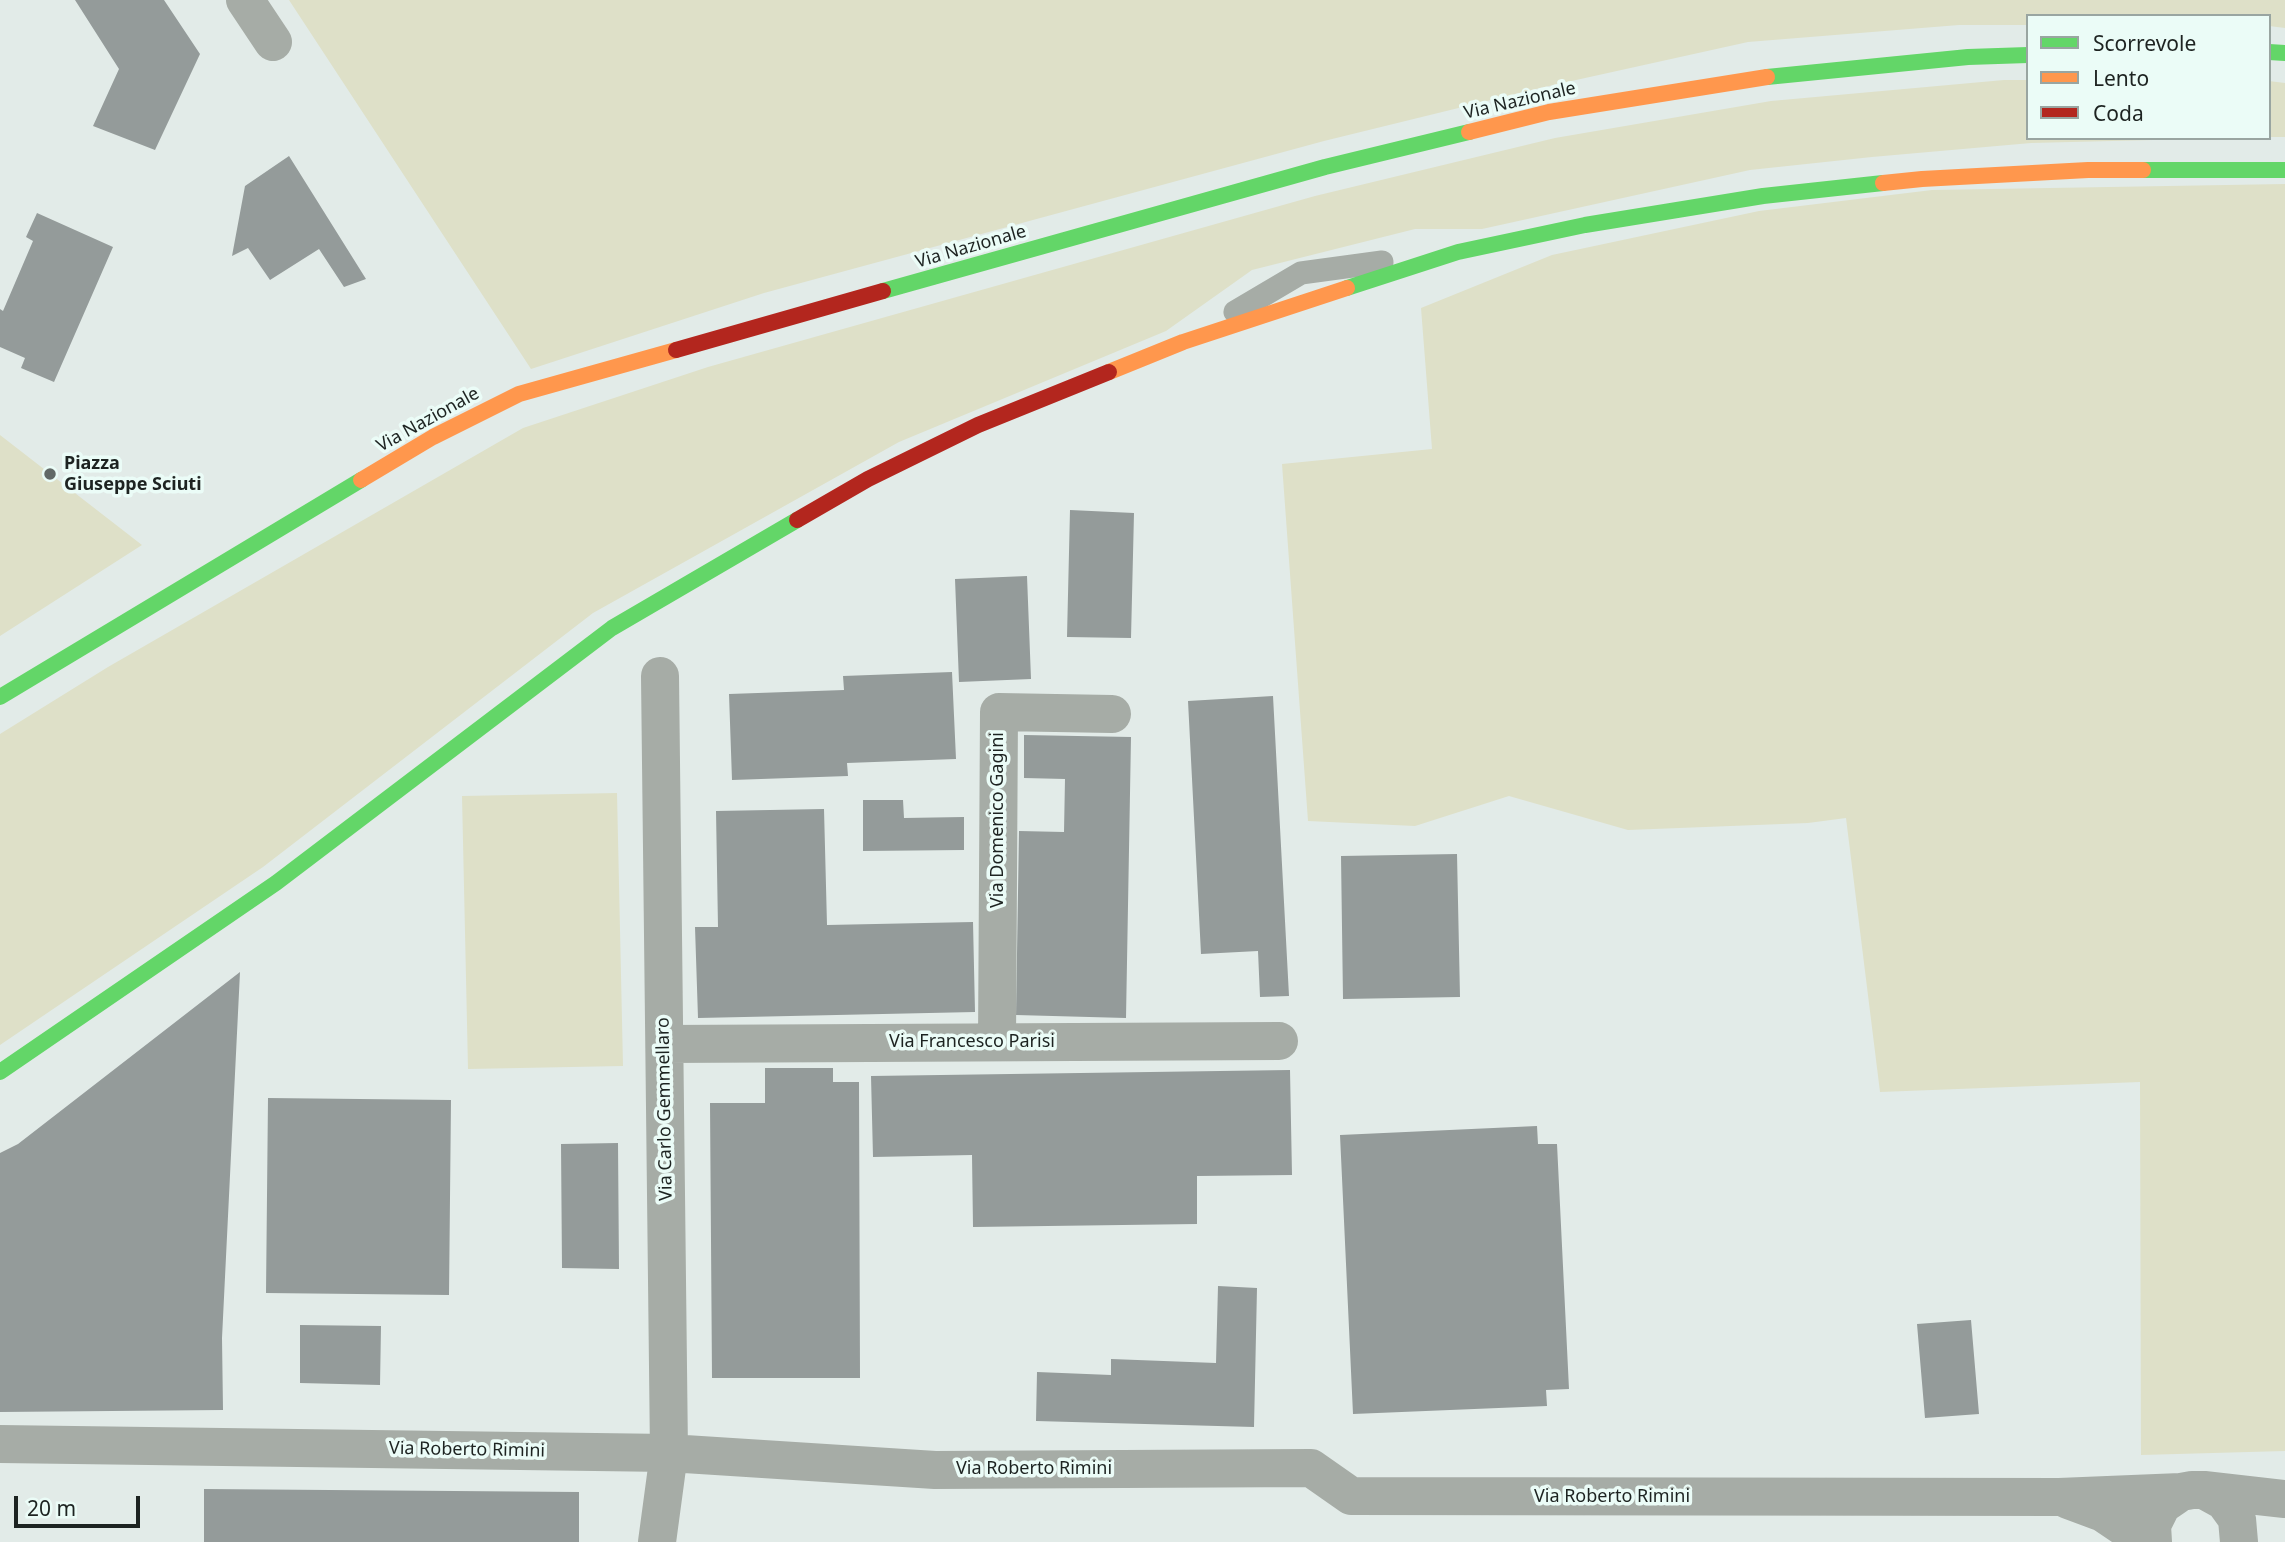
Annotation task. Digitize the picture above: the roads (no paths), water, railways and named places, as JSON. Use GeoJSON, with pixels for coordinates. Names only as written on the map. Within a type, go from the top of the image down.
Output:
{"type":"FeatureCollection","features":[{"type":"Feature","properties":{"kind":"street"},"geometry":{"type":"LineString","coordinates":[[245,0],[273,42]]}},
{"type":"Feature","properties":{"kind":"street","name":"Via Nazionale"},"geometry":{"type":"LineString","coordinates":[[0,697],[433,437],[519,394],[1313,170],[1549,112],[1747,79],[1969,57],[2026,55]]}},
{"type":"Feature","properties":{"kind":"street"},"geometry":{"type":"LineString","coordinates":[[1458,252],[1585,225],[1763,196],[1922,179],[2088,170],[2285,170]]}},
{"type":"Feature","properties":{"kind":"street"},"geometry":{"type":"LineString","coordinates":[[0,1072],[276,883],[612,628],[893,467],[978,425],[1184,342]]}},
{"type":"Feature","properties":{"kind":"street","name":"Via Carlo Gemmellaro"},"geometry":{"type":"LineString","coordinates":[[657,1542],[669,1453],[660,676]]}},
{"type":"Feature","properties":{"kind":"street","name":"Via Domenico Gagini"},"geometry":{"type":"LineString","coordinates":[[996,1042],[999,712],[1112,713]]}},
{"type":"Feature","properties":{"kind":"street","name":"Via Francesco Parisi"},"geometry":{"type":"LineString","coordinates":[[665,1044],[1279,1041]]}},
{"type":"Feature","properties":{"kind":"street","name":"Via Roberto Rimini"},"geometry":{"type":"LineString","coordinates":[[0,1444],[669,1453],[935,1469],[1311,1468],[1351,1496],[2059,1497],[2192,1491],[2285,1499]]}},
{"type":"Feature","properties":{"kind":"street"},"geometry":{"type":"LineString","coordinates":[[2153,1542],[2152,1525],[2162,1505],[2192,1491],[2224,1500],[2237,1519],[2239,1542]]}},
{"type":"Feature","properties":{"kind":"street"},"geometry":{"type":"LineString","coordinates":[[2059,1497],[2103,1513],[2146,1542]]}},
{"type":"Feature","properties":{"kind":"street"},"geometry":{"type":"LineString","coordinates":[[2239,1542],[2262,1520],[2285,1512]]}},
{"type":"Feature","properties":{"kind":"lane"},"geometry":{"type":"LineString","coordinates":[[1184,342],[1301,273],[1458,252]]}},
{"type":"Feature","properties":{"kind":"place","name":"Piazza Giuseppe Sciuti"},"geometry":{"type":"Point","coordinates":[50,474]}}]}
